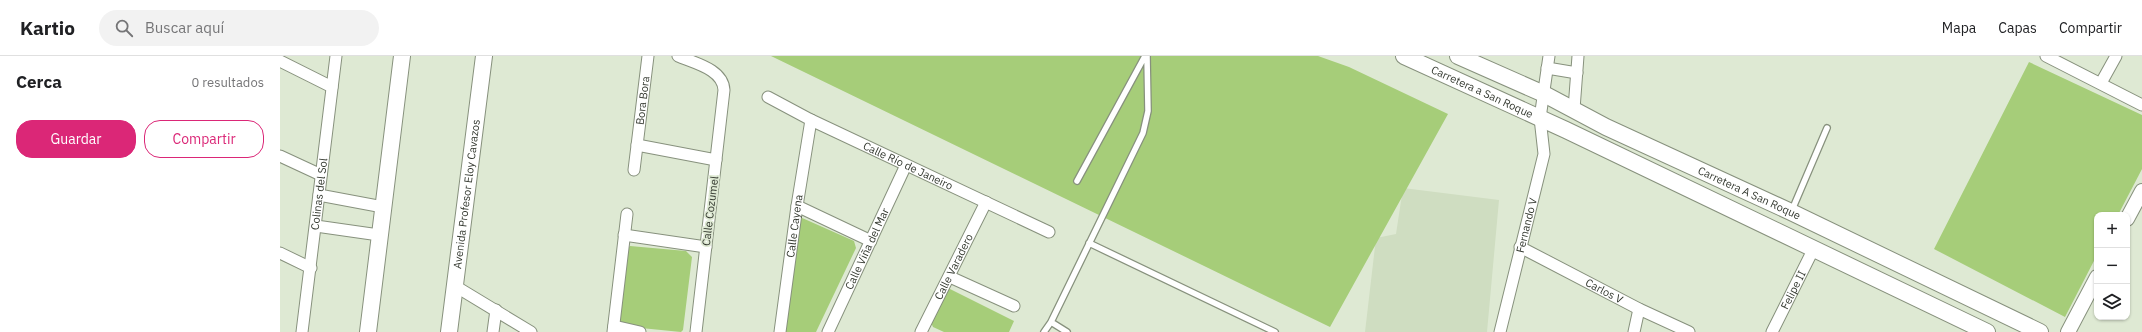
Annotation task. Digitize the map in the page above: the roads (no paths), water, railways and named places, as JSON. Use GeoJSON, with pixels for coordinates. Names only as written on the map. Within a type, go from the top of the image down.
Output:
{"type":"FeatureCollection","features":[{"type":"Feature","properties":{"kind":"main road"},"geometry":{"type":"LineString","coordinates":[[368,332],[402,56]]}},
{"type":"Feature","properties":{"kind":"main road","name":"Avenida Profesor Eloy Cavazos"},"geometry":{"type":"LineString","coordinates":[[449,332],[484,56]]}},
{"type":"Feature","properties":{"kind":"main road","name":"Carretera a San Roque"},"geometry":{"type":"LineString","coordinates":[[1404,56],[1540,118]]}},
{"type":"Feature","properties":{"kind":"main road","name":"Carretera A San Roque"},"geometry":{"type":"LineString","coordinates":[[1458,56],[1544,94],[1606,127],[1791,212],[2040,332]]}},
{"type":"Feature","properties":{"kind":"main road","name":"Carretera A San Roque"},"geometry":{"type":"LineString","coordinates":[[1540,118],[1814,248],[1986,332]]}},
{"type":"Feature","properties":{"kind":"street","name":"Colinas del Sol"},"geometry":{"type":"LineString","coordinates":[[302,332],[336,56]]}},
{"type":"Feature","properties":{"kind":"street","name":"Bora Bora"},"geometry":{"type":"LineString","coordinates":[[634,170],[648,56]]}},
{"type":"Feature","properties":{"kind":"street","name":"Calle Cozumel"},"geometry":{"type":"LineString","coordinates":[[678,56],[715,73],[722,79],[724,90],[696,332]]}},
{"type":"Feature","properties":{"kind":"street","name":"Fernando V"},"geometry":{"type":"LineString","coordinates":[[1500,332],[1544,154],[1540,118],[1549,56]]}},
{"type":"Feature","properties":{"kind":"street"},"geometry":{"type":"LineString","coordinates":[[1574,109],[1578,56]]}},
{"type":"Feature","properties":{"kind":"street"},"geometry":{"type":"LineString","coordinates":[[2046,56],[2142,105]]}},
{"type":"Feature","properties":{"kind":"street"},"geometry":{"type":"LineString","coordinates":[[2101,83],[2116,56]]}},
{"type":"Feature","properties":{"kind":"street"},"geometry":{"type":"LineString","coordinates":[[280,62],[332,87]]}},
{"type":"Feature","properties":{"kind":"street"},"geometry":{"type":"LineString","coordinates":[[1547,68],[1577,73]]}},
{"type":"Feature","properties":{"kind":"street","name":"Calle Río de Janeiro"},"geometry":{"type":"LineString","coordinates":[[768,97],[811,120],[1049,232]]}},
{"type":"Feature","properties":{"kind":"street","name":"Calle Cayena"},"geometry":{"type":"LineString","coordinates":[[780,332],[797,206],[811,120]]}},
{"type":"Feature","properties":{"kind":"street"},"geometry":{"type":"LineString","coordinates":[[637,146],[716,160]]}},
{"type":"Feature","properties":{"kind":"street"},"geometry":{"type":"LineString","coordinates":[[280,156],[322,175]]}},
{"type":"Feature","properties":{"kind":"street","name":"Calle Viña del Mar"},"geometry":{"type":"LineString","coordinates":[[828,332],[906,164]]}},
{"type":"Feature","properties":{"kind":"street"},"geometry":{"type":"LineString","coordinates":[[2130,213],[2142,191]]}},
{"type":"Feature","properties":{"kind":"street"},"geometry":{"type":"LineString","coordinates":[[319,195],[383,207]]}},
{"type":"Feature","properties":{"kind":"street","name":"Calle Varadero"},"geometry":{"type":"LineString","coordinates":[[922,332],[986,202]]}},
{"type":"Feature","properties":{"kind":"street"},"geometry":{"type":"LineString","coordinates":[[797,206],[871,241]]}},
{"type":"Feature","properties":{"kind":"street"},"geometry":{"type":"LineString","coordinates":[[627,214],[613,329],[640,332]]}},
{"type":"Feature","properties":{"kind":"street"},"geometry":{"type":"LineString","coordinates":[[316,226],[379,235]]}},
{"type":"Feature","properties":{"kind":"street"},"geometry":{"type":"LineString","coordinates":[[624,235],[706,247]]}},
{"type":"Feature","properties":{"kind":"street","name":"Carlos V"},"geometry":{"type":"LineString","coordinates":[[1520,247],[1639,310],[1689,332]]}},
{"type":"Feature","properties":{"kind":"street","name":"Felipe II"},"geometry":{"type":"LineString","coordinates":[[1772,332],[1814,248]]}},
{"type":"Feature","properties":{"kind":"street"},"geometry":{"type":"LineString","coordinates":[[280,253],[311,268]]}},
{"type":"Feature","properties":{"kind":"street"},"geometry":{"type":"LineString","coordinates":[[950,277],[1014,306]]}},
{"type":"Feature","properties":{"kind":"street"},"geometry":{"type":"LineString","coordinates":[[2068,332],[2094,283]]}},
{"type":"Feature","properties":{"kind":"street"},"geometry":{"type":"LineString","coordinates":[[456,286],[531,332]]}},
{"type":"Feature","properties":{"kind":"street"},"geometry":{"type":"LineString","coordinates":[[493,332],[496,310]]}},
{"type":"Feature","properties":{"kind":"street"},"geometry":{"type":"LineString","coordinates":[[1634,332],[1639,310]]}},
{"type":"Feature","properties":{"kind":"lane"},"geometry":{"type":"LineString","coordinates":[[1077,181],[1146,56]]}},
{"type":"Feature","properties":{"kind":"lane"},"geometry":{"type":"LineString","coordinates":[[1044,332],[1051,322],[1147,121],[1146,56]]}},
{"type":"Feature","properties":{"kind":"lane"},"geometry":{"type":"LineString","coordinates":[[1791,212],[1827,128]]}},
{"type":"Feature","properties":{"kind":"lane"},"geometry":{"type":"LineString","coordinates":[[1089,243],[1276,332]]}},
{"type":"Feature","properties":{"kind":"lane"},"geometry":{"type":"LineString","coordinates":[[1051,322],[1067,332]]}}]}
